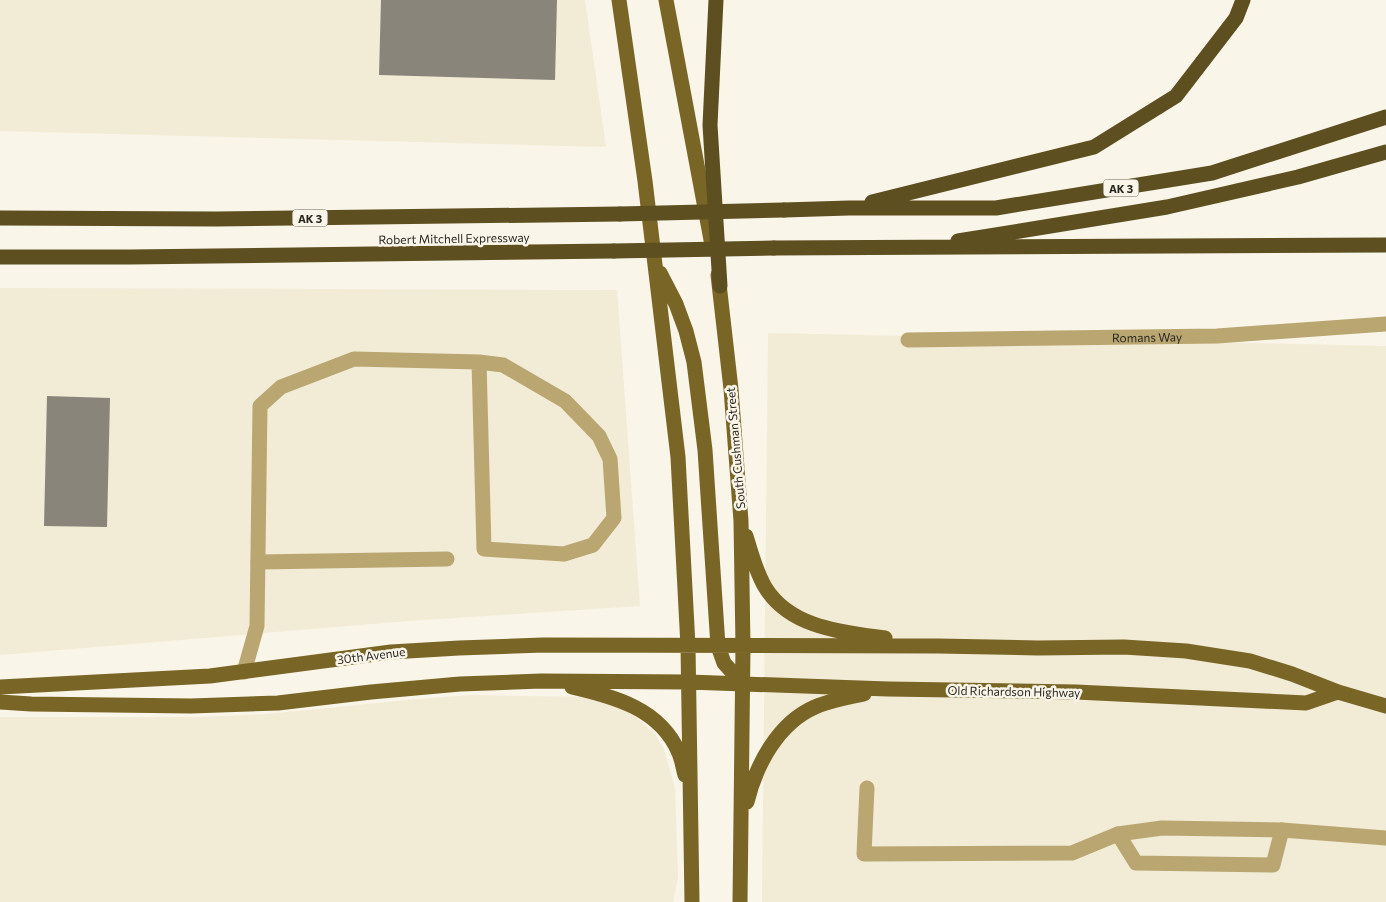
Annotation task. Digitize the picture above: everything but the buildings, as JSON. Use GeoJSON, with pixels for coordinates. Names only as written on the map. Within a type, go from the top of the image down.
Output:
{"type":"FeatureCollection","features":[{"type":"Feature","properties":{"kind":"highway"},"geometry":{"type":"LineString","coordinates":[[716,0],[710,124],[720,286]]}},
{"type":"Feature","properties":{"kind":"highway"},"geometry":{"type":"LineString","coordinates":[[849,208],[1094,147],[1176,96],[1236,18],[1243,0]]}},
{"type":"Feature","properties":{"kind":"highway","name":"AK 3"},"geometry":{"type":"LineString","coordinates":[[849,208],[996,208],[1212,173],[1386,117]]}},
{"type":"Feature","properties":{"kind":"highway"},"geometry":{"type":"LineString","coordinates":[[909,248],[1167,207],[1298,178],[1386,152]]}},
{"type":"Feature","properties":{"kind":"highway","name":"Robert Mitchell Expressway"},"geometry":{"type":"LineString","coordinates":[[0,218],[216,219],[620,214],[849,208]]}},
{"type":"Feature","properties":{"kind":"highway"},"geometry":{"type":"LineString","coordinates":[[909,248],[1386,245]]}},
{"type":"Feature","properties":{"kind":"highway","name":"Robert Mitchell Expressway"},"geometry":{"type":"LineString","coordinates":[[0,257],[909,248]]}},
{"type":"Feature","properties":{"kind":"main road"},"geometry":{"type":"LineString","coordinates":[[619,0],[656,265],[678,457],[688,646],[692,902]]}},
{"type":"Feature","properties":{"kind":"main road","name":"South Cushman Street"},"geometry":{"type":"LineString","coordinates":[[666,0],[720,286],[741,522],[743,684],[740,902]]}},
{"type":"Feature","properties":{"kind":"main road"},"geometry":{"type":"LineString","coordinates":[[656,265],[676,304],[686,331],[694,362],[705,450],[718,646],[724,663],[743,684]]}},
{"type":"Feature","properties":{"kind":"main road"},"geometry":{"type":"LineString","coordinates":[[741,522],[756,567],[765,587],[799,619],[830,629],[938,646]]}},
{"type":"Feature","properties":{"kind":"main road","name":"30th Avenue"},"geometry":{"type":"LineString","coordinates":[[0,687],[210,676],[401,651],[543,645],[743,646]]}},
{"type":"Feature","properties":{"kind":"main road"},"geometry":{"type":"LineString","coordinates":[[743,646],[1124,647],[1186,651],[1250,662],[1292,674],[1338,692],[1386,706]]}},
{"type":"Feature","properties":{"kind":"main road"},"geometry":{"type":"LineString","coordinates":[[546,682],[612,697],[636,707],[654,719],[668,733],[679,753],[691,795]]}},
{"type":"Feature","properties":{"kind":"main road"},"geometry":{"type":"LineString","coordinates":[[0,702],[41,705],[191,706],[278,703],[460,684],[688,682]]}},
{"type":"Feature","properties":{"kind":"main road","name":"Old Richardson Highway"},"geometry":{"type":"LineString","coordinates":[[688,682],[888,689],[1076,692],[1306,703],[1338,692]]}},
{"type":"Feature","properties":{"kind":"main road"},"geometry":{"type":"LineString","coordinates":[[741,825],[757,772],[778,736],[797,718],[814,707],[834,700],[888,689]]}},
{"type":"Feature","properties":{"kind":"street","name":"Romans Way"},"geometry":{"type":"LineString","coordinates":[[908,340],[1217,336],[1386,324]]}},
{"type":"Feature","properties":{"kind":"street"},"geometry":{"type":"LineString","coordinates":[[244,672],[257,626],[260,406],[281,388],[354,358],[479,362],[503,365],[565,401],[599,436],[610,459],[614,518],[593,545],[564,554],[484,549],[479,362]]}},
{"type":"Feature","properties":{"kind":"street"},"geometry":{"type":"LineString","coordinates":[[258,562],[447,559]]}},
{"type":"Feature","properties":{"kind":"street"},"geometry":{"type":"LineString","coordinates":[[867,788],[864,854],[1072,853],[1118,834],[1162,828],[1282,830],[1386,838]]}},
{"type":"Feature","properties":{"kind":"street"},"geometry":{"type":"LineString","coordinates":[[1118,834],[1136,864],[1273,865],[1282,830]]}},
{"type":"Feature","properties":{"kind":"shaded area"},"geometry":{"type":"Polygon","coordinates":[[[0,0],[585,0],[606,147],[0,131],[0,0]]]}},
{"type":"Feature","properties":{"kind":"shaded area"},"geometry":{"type":"Polygon","coordinates":[[[0,288],[617,290],[640,606],[408,621],[0,655],[0,288]]]}},
{"type":"Feature","properties":{"kind":"shaded area"},"geometry":{"type":"Polygon","coordinates":[[[768,333],[1386,346],[1386,902],[762,902],[768,333]]]}},
{"type":"Feature","properties":{"kind":"shaded area"},"geometry":{"type":"Polygon","coordinates":[[[471,695],[587,697],[628,710],[655,734],[664,749],[675,788],[678,877],[673,902],[0,902],[0,717],[197,717],[266,714],[471,695]]]}}]}
